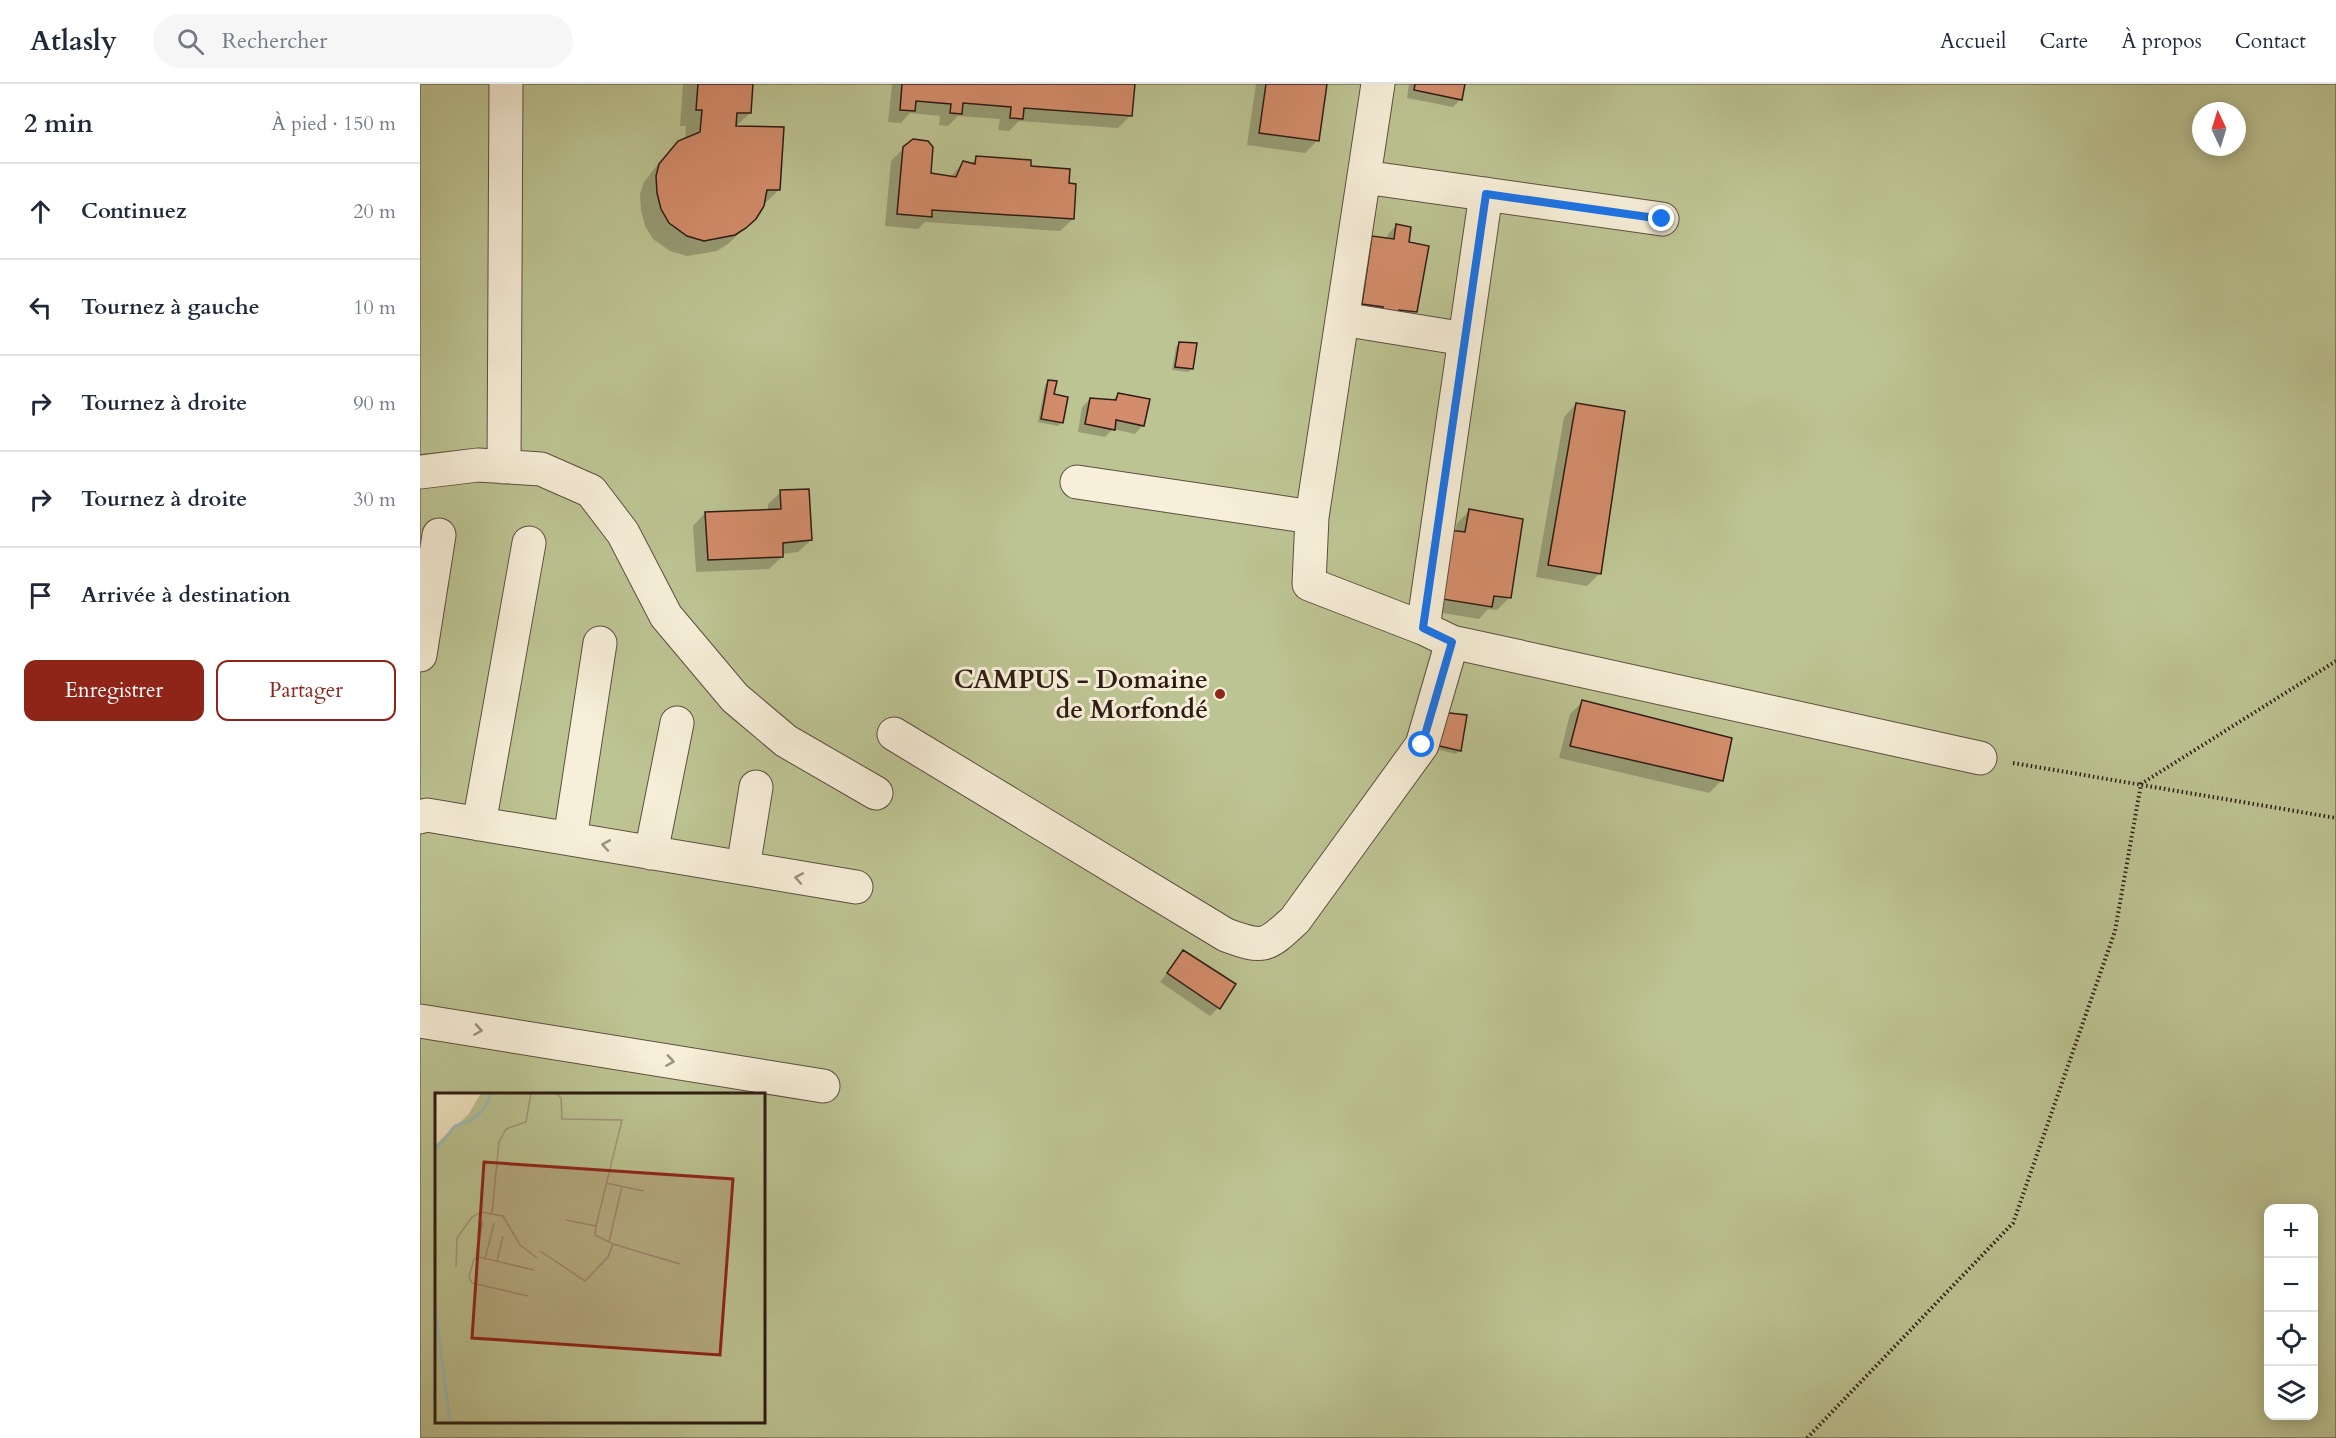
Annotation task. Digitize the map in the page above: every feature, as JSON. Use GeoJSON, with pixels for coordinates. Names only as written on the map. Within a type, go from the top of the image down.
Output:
{"type":"FeatureCollection","features":[{"type":"Feature","properties":{"kind":"lane"},"geometry":{"type":"LineString","coordinates":[[504,467],[506,84]]}},
{"type":"Feature","properties":{"kind":"lane"},"geometry":{"type":"LineString","coordinates":[[1378,84],[1312,517],[1309,584],[1423,628],[1452,642],[1980,758]]}},
{"type":"Feature","properties":{"kind":"lane"},"geometry":{"type":"LineString","coordinates":[[1364,177],[1662,219]]}},
{"type":"Feature","properties":{"kind":"lane"},"geometry":{"type":"LineString","coordinates":[[1423,628],[1486,194]]}},
{"type":"Feature","properties":{"kind":"lane"},"geometry":{"type":"LineString","coordinates":[[1342,319],[1465,339]]}},
{"type":"Feature","properties":{"kind":"lane"},"geometry":{"type":"LineString","coordinates":[[420,472],[478,465],[541,469],[591,491],[623,533],[666,616],[735,698],[786,741],[876,793]]}},
{"type":"Feature","properties":{"kind":"lane"},"geometry":{"type":"LineString","coordinates":[[1077,482],[1312,517]]}},
{"type":"Feature","properties":{"kind":"lane"},"geometry":{"type":"LineString","coordinates":[[420,655],[439,535]]}},
{"type":"Feature","properties":{"kind":"lane"},"geometry":{"type":"LineString","coordinates":[[479,824],[529,543]]}},
{"type":"Feature","properties":{"kind":"lane"},"geometry":{"type":"LineString","coordinates":[[570,839],[600,642]]}},
{"type":"Feature","properties":{"kind":"lane"},"geometry":{"type":"LineString","coordinates":[[894,734],[1226,934],[1253,945],[1274,940],[1295,920],[1422,745],[1452,642]]}},
{"type":"Feature","properties":{"kind":"lane"},"geometry":{"type":"LineString","coordinates":[[651,853],[676,723]]}},
{"type":"Feature","properties":{"kind":"lane"},"geometry":{"type":"LineString","coordinates":[[743,868],[756,787]]}},
{"type":"Feature","properties":{"kind":"lane"},"geometry":{"type":"LineString","coordinates":[[420,817],[427,815],[856,887]]}},
{"type":"Feature","properties":{"kind":"lane"},"geometry":{"type":"LineString","coordinates":[[420,1021],[823,1086]]}},
{"type":"Feature","properties":{"kind":"path"},"geometry":{"type":"LineString","coordinates":[[1807,1438],[2013,1223],[2115,931],[2141,784],[2336,661]]}},
{"type":"Feature","properties":{"kind":"path"},"geometry":{"type":"LineString","coordinates":[[1980,758],[2336,818]]}},
{"type":"Feature","properties":{"kind":"green space","name":"CAMPUS - Domaine de Morfondé"},"geometry":{"type":"Polygon","coordinates":[[[420,84],[2336,84],[2336,1438],[420,1438],[420,84]]]}},
{"type":"Feature","properties":{"kind":"building"},"geometry":{"type":"Polygon","coordinates":[[[698,84],[753,84],[751,113],[737,113],[736,126],[784,127],[780,190],[767,190],[764,206],[756,219],[746,228],[735,235],[704,241],[687,236],[669,223],[661,209],[656,176],[659,164],[678,141],[700,132],[702,110],[696,110],[698,84]]]}},
{"type":"Feature","properties":{"kind":"building"},"geometry":{"type":"Polygon","coordinates":[[[902,84],[1135,84],[1132,116],[1024,108],[1023,119],[1010,118],[1011,107],[963,103],[962,114],[950,113],[951,104],[916,101],[915,111],[900,110],[902,84]]]}},
{"type":"Feature","properties":{"kind":"building"},"geometry":{"type":"Polygon","coordinates":[[[1266,84],[1327,84],[1319,141],[1259,133],[1266,84]]]}},
{"type":"Feature","properties":{"kind":"building"},"geometry":{"type":"Polygon","coordinates":[[[1415,84],[1465,84],[1462,100],[1414,90],[1415,84]]]}},
{"type":"Feature","properties":{"kind":"building"},"geometry":{"type":"Polygon","coordinates":[[[913,139],[928,141],[933,147],[931,173],[956,177],[963,161],[975,164],[976,156],[1031,160],[1031,166],[1070,169],[1069,183],[1076,184],[1074,219],[932,210],[932,217],[897,214],[903,147],[913,139]]]}},
{"type":"Feature","properties":{"kind":"building"},"geometry":{"type":"Polygon","coordinates":[[[1396,224],[1411,227],[1409,242],[1429,246],[1417,312],[1399,310],[1395,325],[1380,322],[1383,307],[1362,304],[1372,236],[1394,239],[1396,224]]]}},
{"type":"Feature","properties":{"kind":"building"},"geometry":{"type":"Polygon","coordinates":[[[1179,342],[1197,343],[1193,369],[1175,367],[1179,342]]]}},
{"type":"Feature","properties":{"kind":"building"},"geometry":{"type":"Polygon","coordinates":[[[1048,380],[1057,381],[1054,394],[1068,397],[1063,423],[1041,419],[1048,380]]]}},
{"type":"Feature","properties":{"kind":"building"},"geometry":{"type":"Polygon","coordinates":[[[1118,393],[1150,399],[1144,426],[1116,420],[1115,430],[1085,424],[1090,398],[1116,400],[1118,393]]]}},
{"type":"Feature","properties":{"kind":"building"},"geometry":{"type":"Polygon","coordinates":[[[1576,403],[1625,411],[1601,574],[1548,565],[1576,403]]]}},
{"type":"Feature","properties":{"kind":"building"},"geometry":{"type":"Polygon","coordinates":[[[809,489],[812,540],[783,543],[783,557],[708,560],[705,512],[781,509],[780,490],[809,489]]]}},
{"type":"Feature","properties":{"kind":"building"},"geometry":{"type":"Polygon","coordinates":[[[1469,509],[1523,519],[1511,598],[1494,596],[1492,607],[1436,598],[1449,530],[1465,532],[1469,509]]]}},
{"type":"Feature","properties":{"kind":"building"},"geometry":{"type":"Polygon","coordinates":[[[1582,700],[1732,738],[1723,781],[1570,746],[1582,700]]]}},
{"type":"Feature","properties":{"kind":"building"},"geometry":{"type":"Polygon","coordinates":[[[1441,712],[1467,715],[1461,751],[1435,745],[1441,712]]]}},
{"type":"Feature","properties":{"kind":"building"},"geometry":{"type":"Polygon","coordinates":[[[1183,950],[1236,984],[1220,1009],[1167,973],[1183,950]]]}},
{"type":"Feature","properties":{"kind":"place","name":"CAMPUS - Domaine de Morfondé"},"geometry":{"type":"Point","coordinates":[1220,694]}},
{"type":"Feature","properties":{"kind":"route"},"geometry":{"type":"LineString","coordinates":[[1422,745],[1452,642],[1423,628],[1486,194],[1662,219]]}}]}
